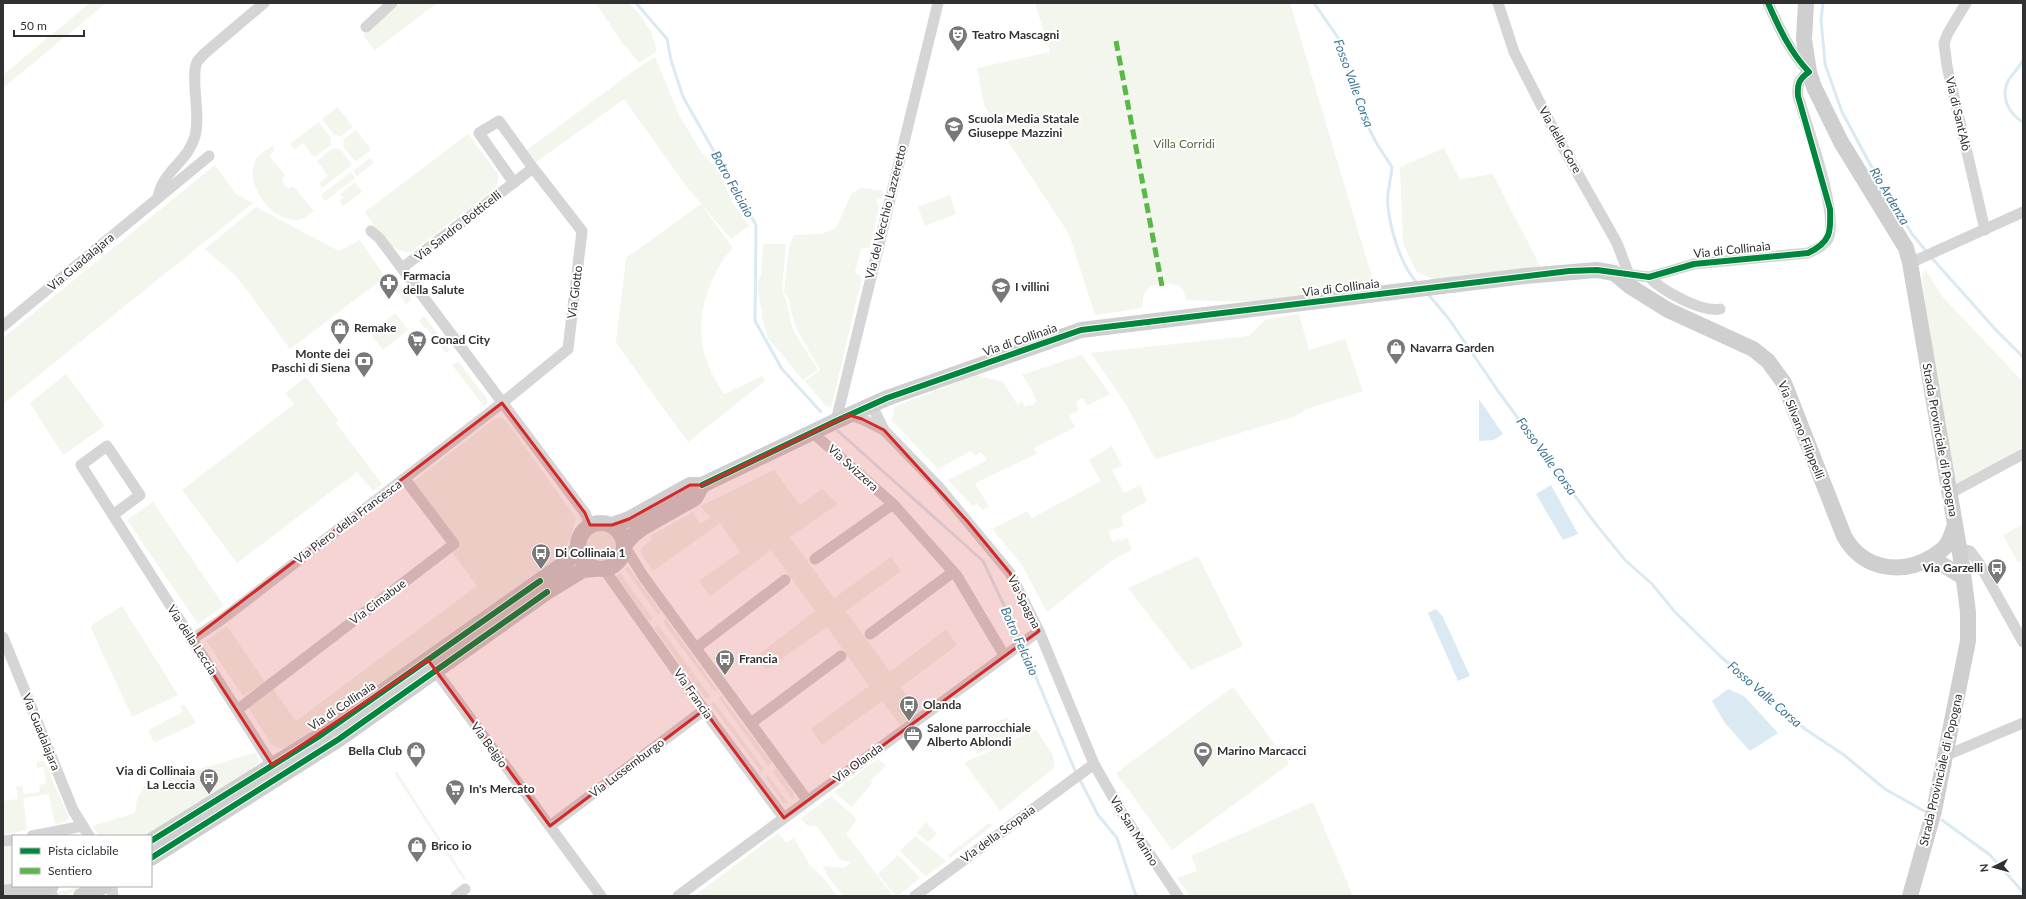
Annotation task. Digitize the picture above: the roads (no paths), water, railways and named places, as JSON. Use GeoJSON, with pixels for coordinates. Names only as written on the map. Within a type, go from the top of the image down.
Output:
{"type":"FeatureCollection","features":[{"type":"Feature","properties":{"kind":"street","name":"Via Guadalajara"},"geometry":{"type":"LineString","coordinates":[[158,198],[160,186],[188,153],[195,137],[198,119],[196,78],[197,62],[205,53],[264,3]]}},
{"type":"Feature","properties":{"kind":"street"},"geometry":{"type":"LineString","coordinates":[[366,27],[392,3]]}},
{"type":"Feature","properties":{"kind":"street","name":"Via del Vecchio Lazzeretto"},"geometry":{"type":"LineString","coordinates":[[842,418],[938,3]]}},
{"type":"Feature","properties":{"kind":"street","name":"Via delle Gore"},"geometry":{"type":"LineString","coordinates":[[1498,3],[1514,52],[1560,144],[1617,243],[1622,274]]}},
{"type":"Feature","properties":{"kind":"street"},"geometry":{"type":"LineString","coordinates":[[1768,3],[1784,38],[1797,59],[1809,72]]}},
{"type":"Feature","properties":{"kind":"street","name":"Strada Provinciale di Popogna"},"geometry":{"type":"LineString","coordinates":[[1806,3],[1804,39],[1809,72],[1814,87],[1841,142],[1906,248],[1917,260],[1949,494],[1955,525]]}},
{"type":"Feature","properties":{"kind":"street","name":"Via di Sant'Alò"},"geometry":{"type":"LineString","coordinates":[[1966,3],[1948,33],[1944,43],[1947,66],[1985,230]]}},
{"type":"Feature","properties":{"kind":"street","name":"Via di Collinaia"},"geometry":{"type":"LineString","coordinates":[[612,525],[629,519],[690,485],[702,485],[842,418],[937,380],[1081,330],[1569,271],[1597,270],[1649,277],[1694,264],[1808,253],[1824,243],[1828,239],[1830,233],[1830,209],[1798,96],[1797,87],[1800,78],[1809,72]]}},
{"type":"Feature","properties":{"kind":"street","name":"Via Sandro Botticelli"},"geometry":{"type":"LineString","coordinates":[[402,268],[514,183],[533,168],[498,121],[480,133],[514,183]]}},
{"type":"Feature","properties":{"kind":"street","name":"Via Guadalajara"},"geometry":{"type":"LineString","coordinates":[[3,326],[209,156]]}},
{"type":"Feature","properties":{"kind":"street","name":"Via Giotto"},"geometry":{"type":"LineString","coordinates":[[502,403],[568,349],[582,231],[533,168]]}},
{"type":"Feature","properties":{"kind":"street"},"geometry":{"type":"LineString","coordinates":[[1917,260],[2023,212]]}},
{"type":"Feature","properties":{"kind":"street"},"geometry":{"type":"LineString","coordinates":[[370,231],[380,239],[402,268],[585,513],[590,525]]}},
{"type":"Feature","properties":{"kind":"street","name":"Via Silvano Filippelli"},"geometry":{"type":"LineString","coordinates":[[1622,274],[1631,287],[1668,310],[1746,345],[1768,361],[1784,383],[1844,536],[1853,549],[1865,560],[1882,567],[1903,567],[1928,561],[1954,551],[1955,525]]}},
{"type":"Feature","properties":{"kind":"street"},"geometry":{"type":"LineString","coordinates":[[1649,277],[1661,288],[1701,307],[1713,311],[1720,309]]}},
{"type":"Feature","properties":{"kind":"street","name":"Via Piero della Francesca"},"geometry":{"type":"LineString","coordinates":[[192,640],[405,479],[502,403]]}},
{"type":"Feature","properties":{"kind":"street","name":"Via Spagna"},"geometry":{"type":"LineString","coordinates":[[872,406],[884,430],[938,486],[1010,573],[1039,631],[1094,764]]}},
{"type":"Feature","properties":{"kind":"street","name":"Via Spagna"},"geometry":{"type":"LineString","coordinates":[[842,418],[884,430]]}},
{"type":"Feature","properties":{"kind":"street","name":"Via Svizzera"},"geometry":{"type":"LineString","coordinates":[[812,432],[893,504],[953,572],[1006,654]]}},
{"type":"Feature","properties":{"kind":"street","name":"Via della Leccia"},"geometry":{"type":"LineString","coordinates":[[113,515],[140,495],[107,446],[81,465],[272,765]]}},
{"type":"Feature","properties":{"kind":"street"},"geometry":{"type":"LineString","coordinates":[[1949,494],[2023,454]]}},
{"type":"Feature","properties":{"kind":"street","name":"Via Cimabue"},"geometry":{"type":"LineString","coordinates":[[237,710],[454,544],[405,479]]}},
{"type":"Feature","properties":{"kind":"street","name":"Via di Collinaia"},"geometry":{"type":"LineString","coordinates":[[624,545],[642,528],[696,498],[702,485]]}},
{"type":"Feature","properties":{"kind":"street"},"geometry":{"type":"LineString","coordinates":[[815,559],[893,504]]}},
{"type":"Feature","properties":{"kind":"street"},"geometry":{"type":"LineString","coordinates":[[624,545],[620,558],[616,563],[599,569],[583,561],[579,555],[578,547],[581,534],[590,525],[598,523],[612,525],[620,533],[624,545],[643,576],[807,800]]}},
{"type":"Feature","properties":{"kind":"street","name":"Via di Collinaia"},"geometry":{"type":"LineString","coordinates":[[152,840],[340,722],[543,579],[568,560],[578,547]]}},
{"type":"Feature","properties":{"kind":"street"},"geometry":{"type":"LineString","coordinates":[[1954,551],[1970,551],[1979,562],[2023,642]]}},
{"type":"Feature","properties":{"kind":"street","name":"Strada Provinciale di Popogna"},"geometry":{"type":"LineString","coordinates":[[1910,896],[1934,811],[1947,755],[1968,641],[1968,612],[1963,577],[1954,551]]}},
{"type":"Feature","properties":{"kind":"street"},"geometry":{"type":"LineString","coordinates":[[1928,561],[1945,565],[1963,577]]}},
{"type":"Feature","properties":{"kind":"street","name":"Via di Collinaia"},"geometry":{"type":"LineString","coordinates":[[152,857],[333,743],[547,592],[583,570],[599,569]]}},
{"type":"Feature","properties":{"kind":"street","name":"Via Francia"},"geometry":{"type":"LineString","coordinates":[[599,569],[784,818]]}},
{"type":"Feature","properties":{"kind":"street"},"geometry":{"type":"LineString","coordinates":[[870,634],[953,572]]}},
{"type":"Feature","properties":{"kind":"street"},"geometry":{"type":"LineString","coordinates":[[696,648],[785,580]]}},
{"type":"Feature","properties":{"kind":"street","name":"Via Olanda"},"geometry":{"type":"LineString","coordinates":[[678,896],[1039,631]]}},
{"type":"Feature","properties":{"kind":"street","name":"Via Guadalajara"},"geometry":{"type":"LineString","coordinates":[[3,637],[45,744],[73,810],[88,835]]}},
{"type":"Feature","properties":{"kind":"street"},"geometry":{"type":"LineString","coordinates":[[751,723],[841,656]]}},
{"type":"Feature","properties":{"kind":"street","name":"Via Belgio"},"geometry":{"type":"LineString","coordinates":[[435,670],[601,896]]}},
{"type":"Feature","properties":{"kind":"street","name":"Via Lussemburgo"},"geometry":{"type":"LineString","coordinates":[[550,826],[704,710]]}},
{"type":"Feature","properties":{"kind":"street"},"geometry":{"type":"LineString","coordinates":[[1947,755],[2023,723]]}},
{"type":"Feature","properties":{"kind":"street","name":"Via della Scopaia"},"geometry":{"type":"LineString","coordinates":[[915,896],[1094,764]]}},
{"type":"Feature","properties":{"kind":"street","name":"Via San Marino"},"geometry":{"type":"LineString","coordinates":[[1094,764],[1122,813],[1178,896]]}},
{"type":"Feature","properties":{"kind":"street"},"geometry":{"type":"LineString","coordinates":[[37,835],[83,826]]}},
{"type":"Feature","properties":{"kind":"street"},"geometry":{"type":"LineString","coordinates":[[3,892],[45,887]]}},
{"type":"Feature","properties":{"kind":"street"},"geometry":{"type":"LineString","coordinates":[[81,896],[102,887]]}},
{"type":"Feature","properties":{"kind":"street"},"geometry":{"type":"LineString","coordinates":[[456,896],[465,889]]}},
{"type":"Feature","properties":{"kind":"street"},"geometry":{"type":"LineString","coordinates":[[26,890],[53,896]]}},
{"type":"Feature","properties":{"kind":"waterway","name":"Botro Felciaio"},"geometry":{"type":"LineString","coordinates":[[636,3],[667,39],[671,60],[683,97],[756,225],[755,321],[782,369],[821,412]]}},
{"type":"Feature","properties":{"kind":"waterway","name":"Fosso Valle Corsa"},"geometry":{"type":"LineString","coordinates":[[1314,3],[1339,39],[1364,119],[1377,144],[1392,167],[1388,192],[1389,217],[1394,238],[1402,258],[1412,277],[1418,284]]}},
{"type":"Feature","properties":{"kind":"waterway","name":"Rio Ardenza"},"geometry":{"type":"LineString","coordinates":[[1823,3],[1821,19],[1825,64],[1842,112],[1870,164],[1912,234],[1927,252]]}},
{"type":"Feature","properties":{"kind":"waterway"},"geometry":{"type":"LineString","coordinates":[[2023,60],[2008,81],[2005,93],[2010,110],[2023,122]]}},
{"type":"Feature","properties":{"kind":"waterway","name":"Rio Ardenza"},"geometry":{"type":"LineString","coordinates":[[1930,256],[1996,330],[2023,357]]}},
{"type":"Feature","properties":{"kind":"waterway","name":"Fosso Valle Corsa"},"geometry":{"type":"LineString","coordinates":[[1428,294],[1449,319],[1498,391],[1595,523],[1625,560],[1652,584],[1675,612],[1720,656],[1805,729],[1844,755],[1885,789],[1924,811]]}},
{"type":"Feature","properties":{"kind":"waterway","name":"Botro Felciaio"},"geometry":{"type":"LineString","coordinates":[[838,431],[983,561],[1021,641]]}},
{"type":"Feature","properties":{"kind":"waterway","name":"Botro Felciaio"},"geometry":{"type":"LineString","coordinates":[[1023,646],[1076,773]]}},
{"type":"Feature","properties":{"kind":"waterway","name":"Botro Felciaio"},"geometry":{"type":"LineString","coordinates":[[1079,778],[1098,815],[1117,838],[1136,896]]}},
{"type":"Feature","properties":{"kind":"waterway","name":"Fosso Valle Corsa"},"geometry":{"type":"LineString","coordinates":[[1942,820],[1990,855],[2023,892]]}},
{"type":"Feature","properties":{"kind":"place","name":"Teatro Mascagni"},"geometry":{"type":"Point","coordinates":[958,52]}},
{"type":"Feature","properties":{"kind":"place","name":"Scuola Media Statale Giuseppe Mazzini"},"geometry":{"type":"Point","coordinates":[954,143]}},
{"type":"Feature","properties":{"kind":"place","name":"Farmacia della Salute"},"geometry":{"type":"Point","coordinates":[389,300]}},
{"type":"Feature","properties":{"kind":"place","name":"I villini"},"geometry":{"type":"Point","coordinates":[1001,304]}},
{"type":"Feature","properties":{"kind":"place","name":"Remake"},"geometry":{"type":"Point","coordinates":[340,345]}},
{"type":"Feature","properties":{"kind":"place","name":"Conad City"},"geometry":{"type":"Point","coordinates":[417,357]}},
{"type":"Feature","properties":{"kind":"place","name":"Navarra Garden"},"geometry":{"type":"Point","coordinates":[1396,365]}},
{"type":"Feature","properties":{"kind":"place","name":"Monte dei Paschi di Siena"},"geometry":{"type":"Point","coordinates":[364,378]}},
{"type":"Feature","properties":{"kind":"place","name":"Di Collinaia 1"},"geometry":{"type":"Point","coordinates":[541,570]}},
{"type":"Feature","properties":{"kind":"place","name":"Via Garzelli"},"geometry":{"type":"Point","coordinates":[1997,585]}},
{"type":"Feature","properties":{"kind":"place","name":"Francia"},"geometry":{"type":"Point","coordinates":[725,676]}},
{"type":"Feature","properties":{"kind":"place","name":"Olanda"},"geometry":{"type":"Point","coordinates":[909,722]}},
{"type":"Feature","properties":{"kind":"place","name":"Salone parrocchiale Alberto Ablondi"},"geometry":{"type":"Point","coordinates":[913,752]}},
{"type":"Feature","properties":{"kind":"place","name":"Bella Club"},"geometry":{"type":"Point","coordinates":[416,768]}},
{"type":"Feature","properties":{"kind":"place","name":"Marino Marcacci"},"geometry":{"type":"Point","coordinates":[1203,768]}},
{"type":"Feature","properties":{"kind":"place","name":"Via di Collinaia La Leccia"},"geometry":{"type":"Point","coordinates":[209,795]}},
{"type":"Feature","properties":{"kind":"place","name":"In's Mercato"},"geometry":{"type":"Point","coordinates":[455,806]}},
{"type":"Feature","properties":{"kind":"place","name":"Brico io"},"geometry":{"type":"Point","coordinates":[417,863]}},
{"type":"Feature","properties":{"kind":"park label","name":"Villa Corridi"},"geometry":{"type":"Point","coordinates":[1184,144]}}]}
